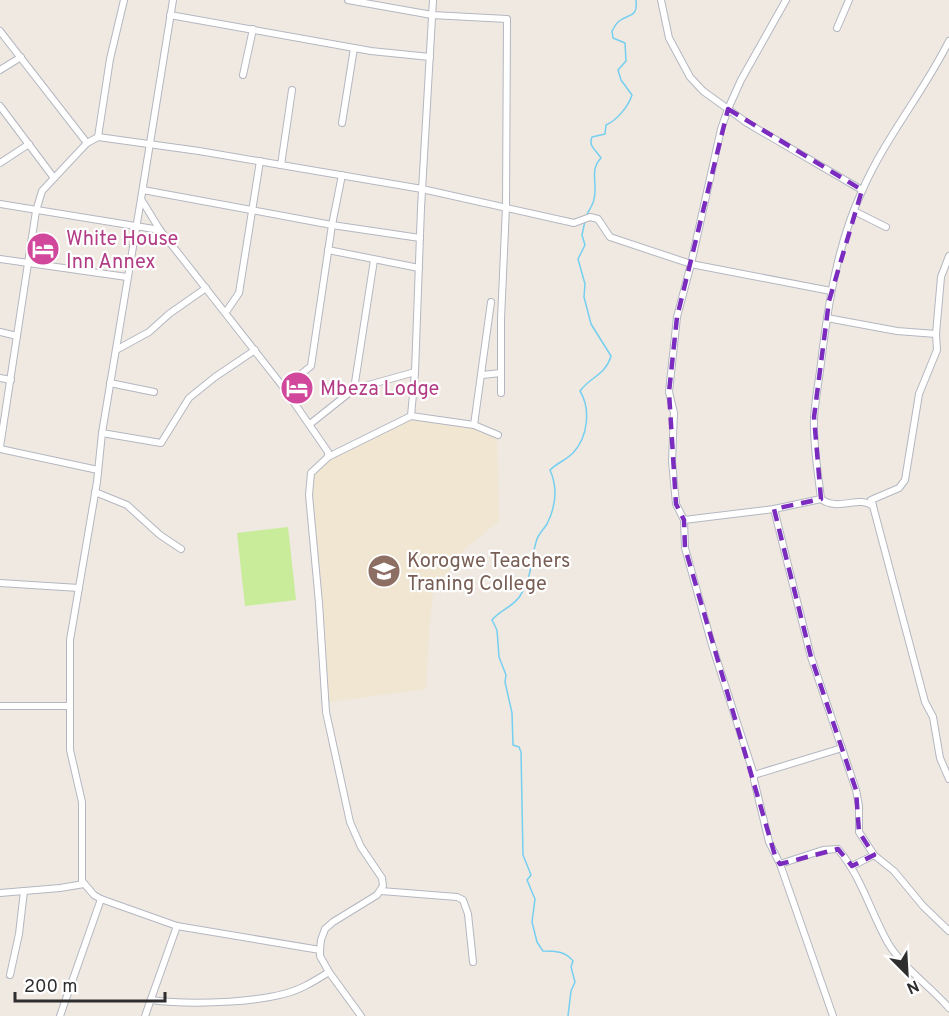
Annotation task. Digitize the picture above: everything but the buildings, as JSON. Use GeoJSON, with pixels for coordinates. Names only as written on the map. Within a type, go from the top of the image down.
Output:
{"type":"FeatureCollection","features":[{"type":"Feature","properties":{"kind":"street"},"geometry":{"type":"LineString","coordinates":[[98,137],[110,59],[124,0]]}},
{"type":"Feature","properties":{"kind":"street"},"geometry":{"type":"LineString","coordinates":[[173,0],[70,640],[70,750],[82,802],[82,881],[94,895],[101,899],[177,926],[320,950]]}},
{"type":"Feature","properties":{"kind":"street"},"geometry":{"type":"LineString","coordinates":[[348,0],[432,15],[507,19],[506,207],[501,393]]}},
{"type":"Feature","properties":{"kind":"street"},"geometry":{"type":"LineString","coordinates":[[411,416],[433,0]]}},
{"type":"Feature","properties":{"kind":"street"},"geometry":{"type":"LineString","coordinates":[[662,0],[669,38],[690,77],[703,91],[766,134],[862,190]]}},
{"type":"Feature","properties":{"kind":"street"},"geometry":{"type":"LineString","coordinates":[[786,0],[741,80],[721,129],[677,317],[669,392],[674,413],[672,461],[676,504],[684,520],[685,548],[712,645],[754,775],[769,842],[780,864],[833,1016]]}},
{"type":"Feature","properties":{"kind":"street"},"geometry":{"type":"LineString","coordinates":[[837,28],[849,0]]}},
{"type":"Feature","properties":{"kind":"street"},"geometry":{"type":"LineString","coordinates":[[170,15],[354,48],[430,57]]}},
{"type":"Feature","properties":{"kind":"street"},"geometry":{"type":"LineString","coordinates":[[243,75],[253,29]]}},
{"type":"Feature","properties":{"kind":"street"},"geometry":{"type":"LineString","coordinates":[[0,31],[87,143]]}},
{"type":"Feature","properties":{"kind":"street"},"geometry":{"type":"LineString","coordinates":[[873,506],[862,502],[827,504],[821,499],[814,417],[831,291],[862,190],[890,140],[933,73],[949,41]]}},
{"type":"Feature","properties":{"kind":"street"},"geometry":{"type":"LineString","coordinates":[[342,123],[354,48]]}},
{"type":"Feature","properties":{"kind":"street"},"geometry":{"type":"LineString","coordinates":[[0,70],[21,57]]}},
{"type":"Feature","properties":{"kind":"street"},"geometry":{"type":"LineString","coordinates":[[281,165],[292,90]]}},
{"type":"Feature","properties":{"kind":"street"},"geometry":{"type":"LineString","coordinates":[[0,106],[54,178]]}},
{"type":"Feature","properties":{"kind":"street"},"geometry":{"type":"LineString","coordinates":[[98,470],[0,448],[36,211],[42,191],[87,143],[98,137],[260,161],[422,189],[574,223],[590,217],[598,219],[610,237],[691,264],[831,291]]}},
{"type":"Feature","properties":{"kind":"street"},"geometry":{"type":"LineString","coordinates":[[0,163],[29,144]]}},
{"type":"Feature","properties":{"kind":"street"},"geometry":{"type":"LineString","coordinates":[[226,312],[239,293],[260,161]]}},
{"type":"Feature","properties":{"kind":"street"},"geometry":{"type":"LineString","coordinates":[[284,388],[310,366],[342,175]]}},
{"type":"Feature","properties":{"kind":"street"},"geometry":{"type":"LineString","coordinates":[[142,190],[332,225],[420,238]]}},
{"type":"Feature","properties":{"kind":"street"},"geometry":{"type":"LineString","coordinates":[[141,199],[160,230],[284,388],[326,447],[328,457]]}},
{"type":"Feature","properties":{"kind":"street"},"geometry":{"type":"LineString","coordinates":[[0,204],[160,230]]}},
{"type":"Feature","properties":{"kind":"street"},"geometry":{"type":"LineString","coordinates":[[854,211],[886,227]]}},
{"type":"Feature","properties":{"kind":"street"},"geometry":{"type":"LineString","coordinates":[[328,250],[419,268]]}},
{"type":"Feature","properties":{"kind":"street"},"geometry":{"type":"LineString","coordinates":[[949,256],[941,277],[936,334],[937,350],[919,394],[905,480],[900,488],[871,500],[926,702],[933,717],[940,758],[949,779]]}},
{"type":"Feature","properties":{"kind":"street"},"geometry":{"type":"LineString","coordinates":[[0,259],[128,277]]}},
{"type":"Feature","properties":{"kind":"street"},"geometry":{"type":"LineString","coordinates":[[354,389],[374,260]]}},
{"type":"Feature","properties":{"kind":"street"},"geometry":{"type":"LineString","coordinates":[[116,350],[149,332],[169,314],[206,288]]}},
{"type":"Feature","properties":{"kind":"street"},"geometry":{"type":"LineString","coordinates":[[474,425],[490,302]]}},
{"type":"Feature","properties":{"kind":"street"},"geometry":{"type":"LineString","coordinates":[[827,318],[897,331],[936,334]]}},
{"type":"Feature","properties":{"kind":"street"},"geometry":{"type":"LineString","coordinates":[[0,332],[17,336]]}},
{"type":"Feature","properties":{"kind":"street"},"geometry":{"type":"LineString","coordinates":[[102,433],[161,443],[189,398],[255,350]]}},
{"type":"Feature","properties":{"kind":"street"},"geometry":{"type":"LineString","coordinates":[[310,424],[354,389],[415,372]]}},
{"type":"Feature","properties":{"kind":"street"},"geometry":{"type":"LineString","coordinates":[[482,375],[501,373]]}},
{"type":"Feature","properties":{"kind":"street"},"geometry":{"type":"LineString","coordinates":[[0,378],[11,380]]}},
{"type":"Feature","properties":{"kind":"street"},"geometry":{"type":"LineString","coordinates":[[110,383],[154,392]]}},
{"type":"Feature","properties":{"kind":"street"},"geometry":{"type":"LineString","coordinates":[[361,1016],[320,956],[321,940],[325,929],[377,896],[381,891],[382,879],[361,847],[350,822],[326,712],[309,495],[311,474],[328,457],[411,416],[474,425],[498,435]]}},
{"type":"Feature","properties":{"kind":"street"},"geometry":{"type":"LineString","coordinates":[[95,492],[127,505],[160,535],[181,549]]}},
{"type":"Feature","properties":{"kind":"street"},"geometry":{"type":"LineString","coordinates":[[684,520],[774,509],[821,499]]}},
{"type":"Feature","properties":{"kind":"street"},"geometry":{"type":"LineString","coordinates":[[774,509],[811,657],[856,790],[859,832],[874,855],[894,871],[923,906],[949,931]]}},
{"type":"Feature","properties":{"kind":"street"},"geometry":{"type":"LineString","coordinates":[[0,583],[79,588]]}},
{"type":"Feature","properties":{"kind":"street"},"geometry":{"type":"LineString","coordinates":[[0,706],[70,706]]}},
{"type":"Feature","properties":{"kind":"street"},"geometry":{"type":"LineString","coordinates":[[754,775],[842,748]]}},
{"type":"Feature","properties":{"kind":"street"},"geometry":{"type":"LineString","coordinates":[[780,864],[824,850],[838,849],[852,866],[889,944],[902,962],[949,1008]]}},
{"type":"Feature","properties":{"kind":"street"},"geometry":{"type":"LineString","coordinates":[[852,866],[874,855]]}},
{"type":"Feature","properties":{"kind":"street"},"geometry":{"type":"LineString","coordinates":[[0,893],[84,884]]}},
{"type":"Feature","properties":{"kind":"street"},"geometry":{"type":"LineString","coordinates":[[10,975],[19,934],[24,891]]}},
{"type":"Feature","properties":{"kind":"street"},"geometry":{"type":"LineString","coordinates":[[381,891],[457,897],[463,900],[468,914],[473,962]]}},
{"type":"Feature","properties":{"kind":"street"},"geometry":{"type":"LineString","coordinates":[[60,1016],[101,899]]}},
{"type":"Feature","properties":{"kind":"street"},"geometry":{"type":"LineString","coordinates":[[145,1016],[177,926]]}},
{"type":"Feature","properties":{"kind":"street"},"geometry":{"type":"LineString","coordinates":[[151,1000],[176,1003],[256,999],[304,987],[329,972]]}},
{"type":"Feature","properties":{"kind":"highlighted area"},"geometry":{"type":"Polygon","coordinates":[[[728,109],[862,190],[829,301],[814,417],[821,499],[774,509],[811,657],[856,790],[859,832],[874,855],[852,866],[838,849],[780,864],[776,859],[685,548],[684,520],[676,504],[669,392],[677,317],[728,109]]]}},
{"type":"Feature","properties":{"kind":"shaded area","name":"Korogwe Teachers Traning College"},"geometry":{"type":"Polygon","coordinates":[[[412,419],[473,428],[497,437],[499,521],[465,549],[433,592],[426,689],[329,702],[323,602],[312,495],[314,475],[331,459],[412,419]]]}},
{"type":"Feature","properties":{"kind":"green space"},"geometry":{"type":"Polygon","coordinates":[[[288,527],[296,600],[245,606],[237,533],[288,527]]]}},
{"type":"Feature","properties":{"kind":"waterway"},"geometry":{"type":"LineString","coordinates":[[586,217],[595,193],[595,167],[601,158],[592,145],[592,137],[605,134],[606,125],[622,113],[632,95],[621,80],[618,70],[626,61],[625,43],[613,38],[612,31],[618,22],[634,13],[636,0]]}},
{"type":"Feature","properties":{"kind":"waterway"},"geometry":{"type":"LineString","coordinates":[[568,1016],[571,991],[575,982],[571,967],[573,961],[563,953],[543,951],[537,942],[532,922],[535,899],[527,880],[531,875],[523,855],[521,752],[519,747],[513,745],[512,713],[505,682],[506,675],[499,657],[497,630],[492,620],[517,600],[524,589],[537,539],[547,524],[554,504],[555,490],[550,470],[570,455],[582,439],[587,414],[580,391],[605,368],[611,356],[591,324],[584,297],[585,284],[578,259],[585,245],[582,235],[585,221]]}},
{"type":"Feature","properties":{"kind":"place","name":"White House Inn Annex"},"geometry":{"type":"Point","coordinates":[43,249]}},
{"type":"Feature","properties":{"kind":"place","name":"Mbeza Lodge"},"geometry":{"type":"Point","coordinates":[297,388]}},
{"type":"Feature","properties":{"kind":"place","name":"Korogwe Teachers Traning College"},"geometry":{"type":"Point","coordinates":[384,571]}}]}
